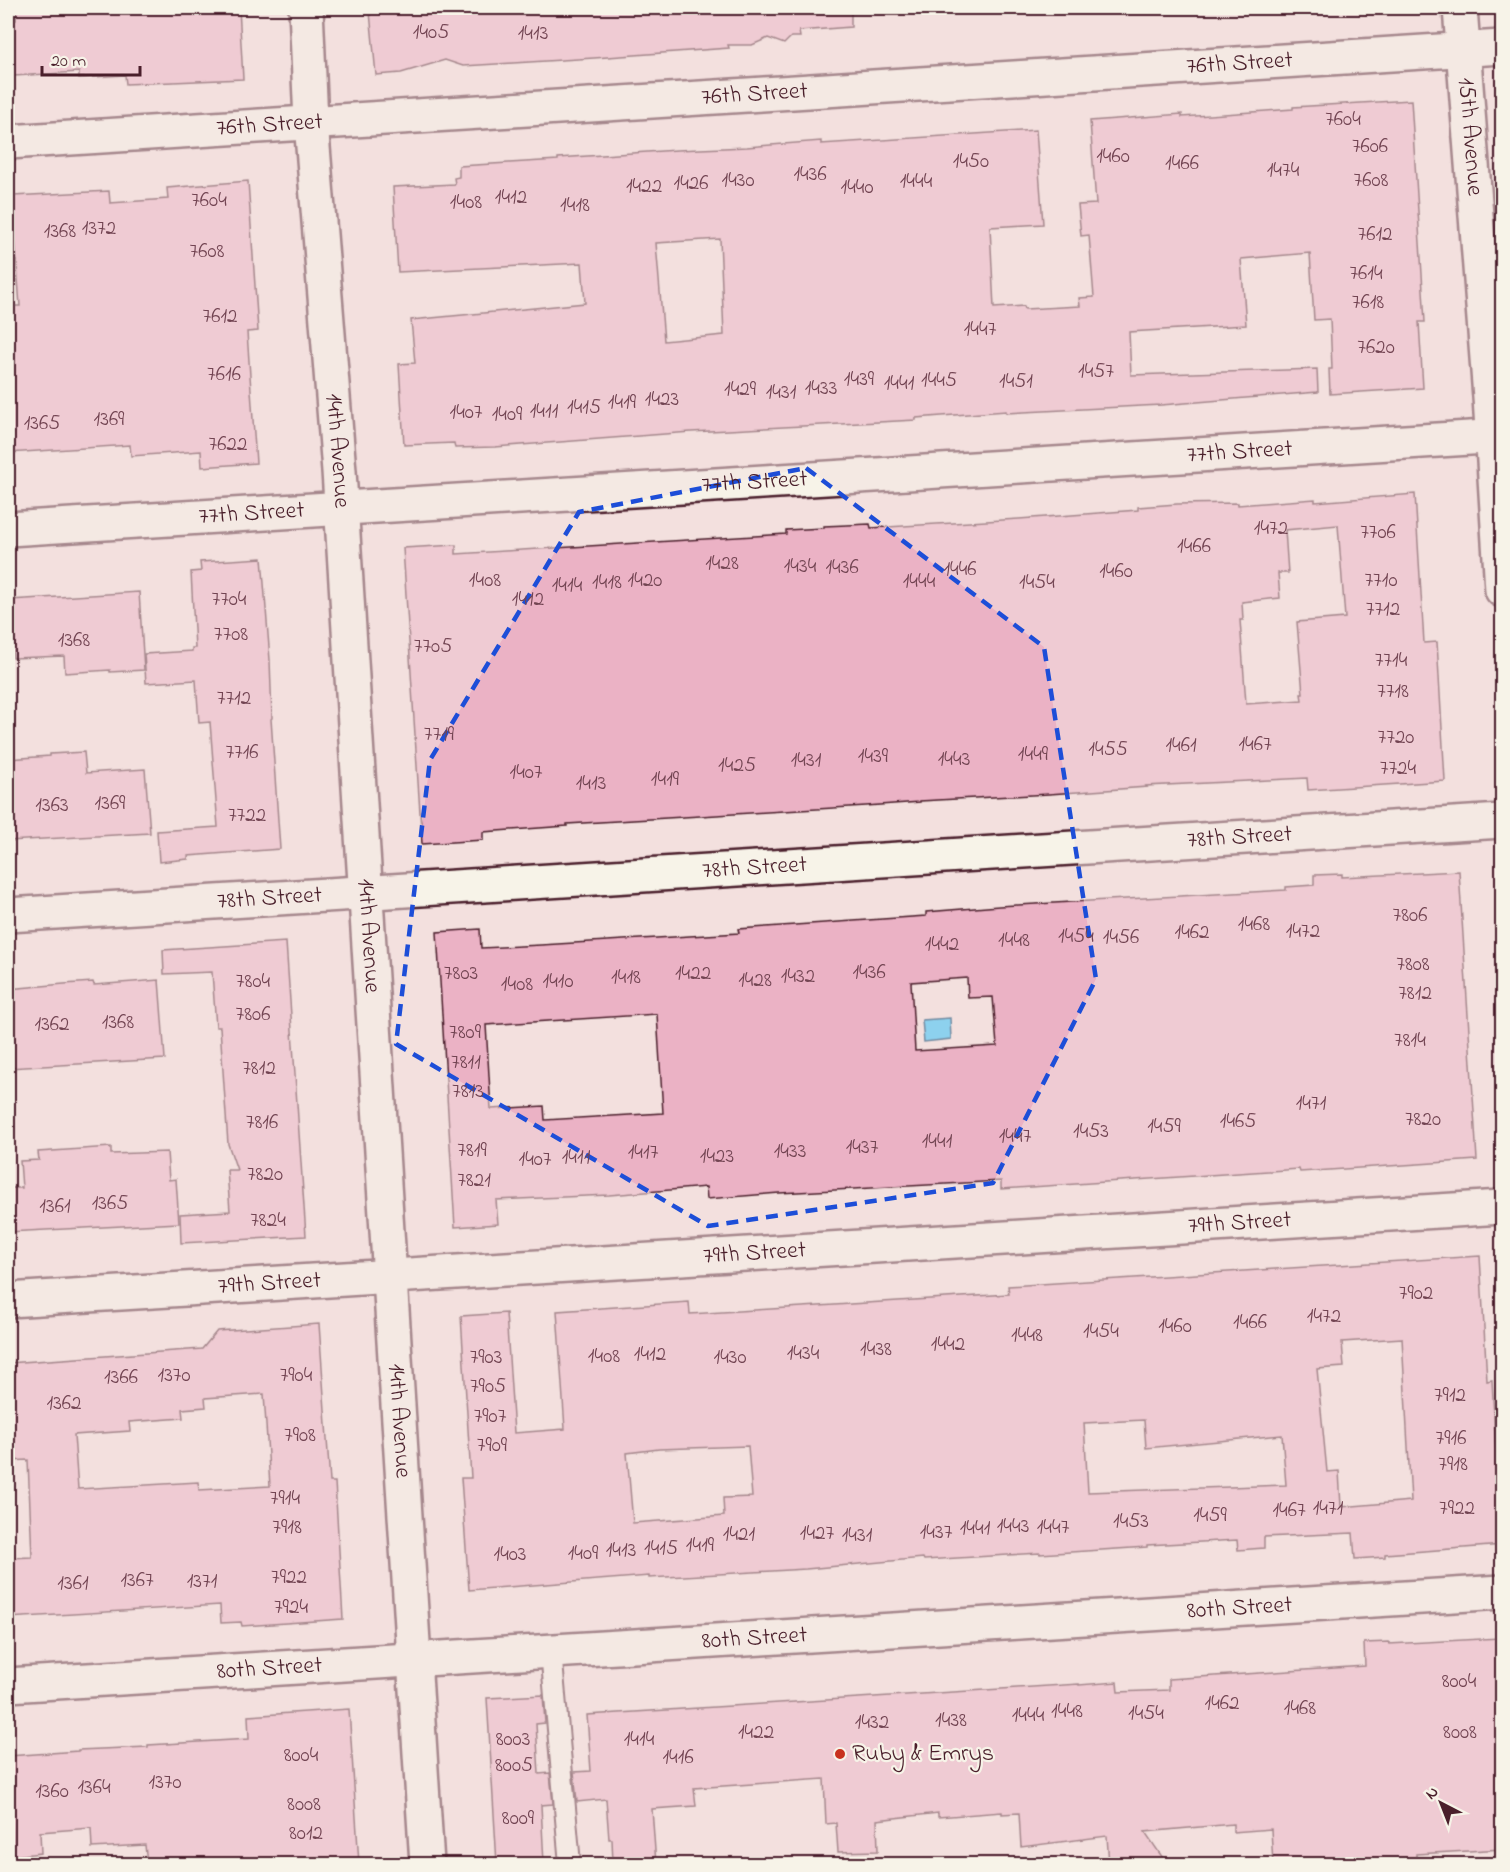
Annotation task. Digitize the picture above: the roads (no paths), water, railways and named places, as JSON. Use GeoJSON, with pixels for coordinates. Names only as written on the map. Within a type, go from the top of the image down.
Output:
{"type":"FeatureCollection","features":[{"type":"Feature","properties":{"kind":"street","name":"14th Avenue"},"geometry":{"type":"LineString","coordinates":[[306,8],[311,122],[341,508],[427,1864]]}},
{"type":"Feature","properties":{"kind":"street","name":"15th Avenue"},"geometry":{"type":"LineString","coordinates":[[1460,8],[1498,436],[1503,590]]}},
{"type":"Feature","properties":{"kind":"street","name":"76th Street"},"geometry":{"type":"LineString","coordinates":[[8,142],[1503,47]]}},
{"type":"Feature","properties":{"kind":"street","name":"77th Street"},"geometry":{"type":"LineString","coordinates":[[8,529],[1498,436]]}},
{"type":"Feature","properties":{"kind":"street","name":"78th Street"},"geometry":{"type":"LineString","coordinates":[[8,915],[1503,821]]}},
{"type":"Feature","properties":{"kind":"street","name":"79th Street"},"geometry":{"type":"LineString","coordinates":[[8,1300],[1503,1206]]}},
{"type":"Feature","properties":{"kind":"street","name":"80th Street"},"geometry":{"type":"LineString","coordinates":[[8,1685],[1503,1592]]}},
{"type":"Feature","properties":{"kind":"lane"},"geometry":{"type":"LineString","coordinates":[[551,1651],[570,1864]]}},
{"type":"Feature","properties":{"kind":"water"},"geometry":{"type":"Polygon","coordinates":[[[950,1018],[951,1039],[924,1042],[922,1020],[950,1018]]]}},
{"type":"Feature","properties":{"kind":"place","name":"Ruby & Emrys"},"geometry":{"type":"Point","coordinates":[840,1754]}}]}
